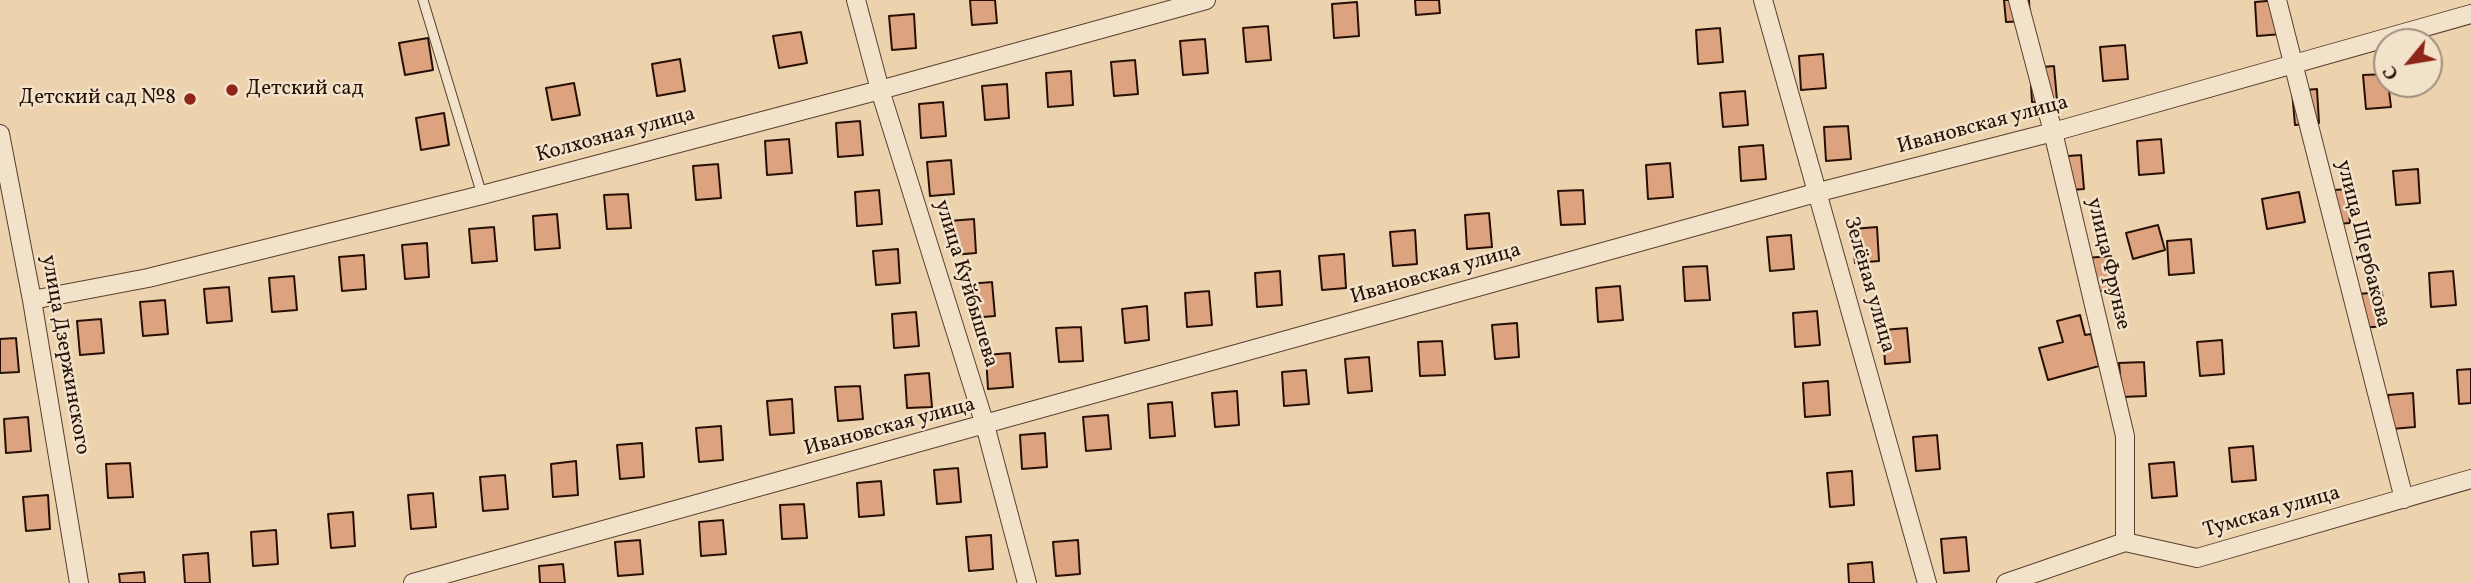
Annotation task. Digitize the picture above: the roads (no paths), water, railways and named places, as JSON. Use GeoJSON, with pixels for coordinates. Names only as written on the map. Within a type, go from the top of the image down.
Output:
{"type":"FeatureCollection","features":[{"type":"Feature","properties":{"kind":"street","name":"улица Куйбышева"},"geometry":{"type":"LineString","coordinates":[[856,0],[880,90],[985,425],[1027,583]]}},
{"type":"Feature","properties":{"kind":"street","name":"Колхозная улица"},"geometry":{"type":"LineString","coordinates":[[33,300],[148,278],[482,195],[880,90],[1206,0]]}},
{"type":"Feature","properties":{"kind":"street","name":"Зелёная улица"},"geometry":{"type":"LineString","coordinates":[[1763,0],[1927,583]]}},
{"type":"Feature","properties":{"kind":"street","name":"улица Фрунзе"},"geometry":{"type":"LineString","coordinates":[[2018,0],[2053,132],[2125,436],[2125,542]]}},
{"type":"Feature","properties":{"kind":"street","name":"улица Щербакова"},"geometry":{"type":"LineString","coordinates":[[2277,0],[2404,499]]}},
{"type":"Feature","properties":{"kind":"street","name":"Ивановская улица"},"geometry":{"type":"LineString","coordinates":[[413,583],[1819,192],[2053,132],[2471,14]]}},
{"type":"Feature","properties":{"kind":"street","name":"улица Дзержинского"},"geometry":{"type":"LineString","coordinates":[[0,134],[33,300],[79,583]]}},
{"type":"Feature","properties":{"kind":"street","name":"Тумская улица"},"geometry":{"type":"LineString","coordinates":[[2125,542],[2197,558],[2471,479]]}},
{"type":"Feature","properties":{"kind":"street"},"geometry":{"type":"LineString","coordinates":[[2006,583],[2125,542]]}},
{"type":"Feature","properties":{"kind":"lane"},"geometry":{"type":"LineString","coordinates":[[423,0],[482,195]]}},
{"type":"Feature","properties":{"kind":"place","name":"Детский сад"},"geometry":{"type":"Point","coordinates":[232,90]}},
{"type":"Feature","properties":{"kind":"place","name":"Детский сад №8"},"geometry":{"type":"Point","coordinates":[190,99]}}]}
